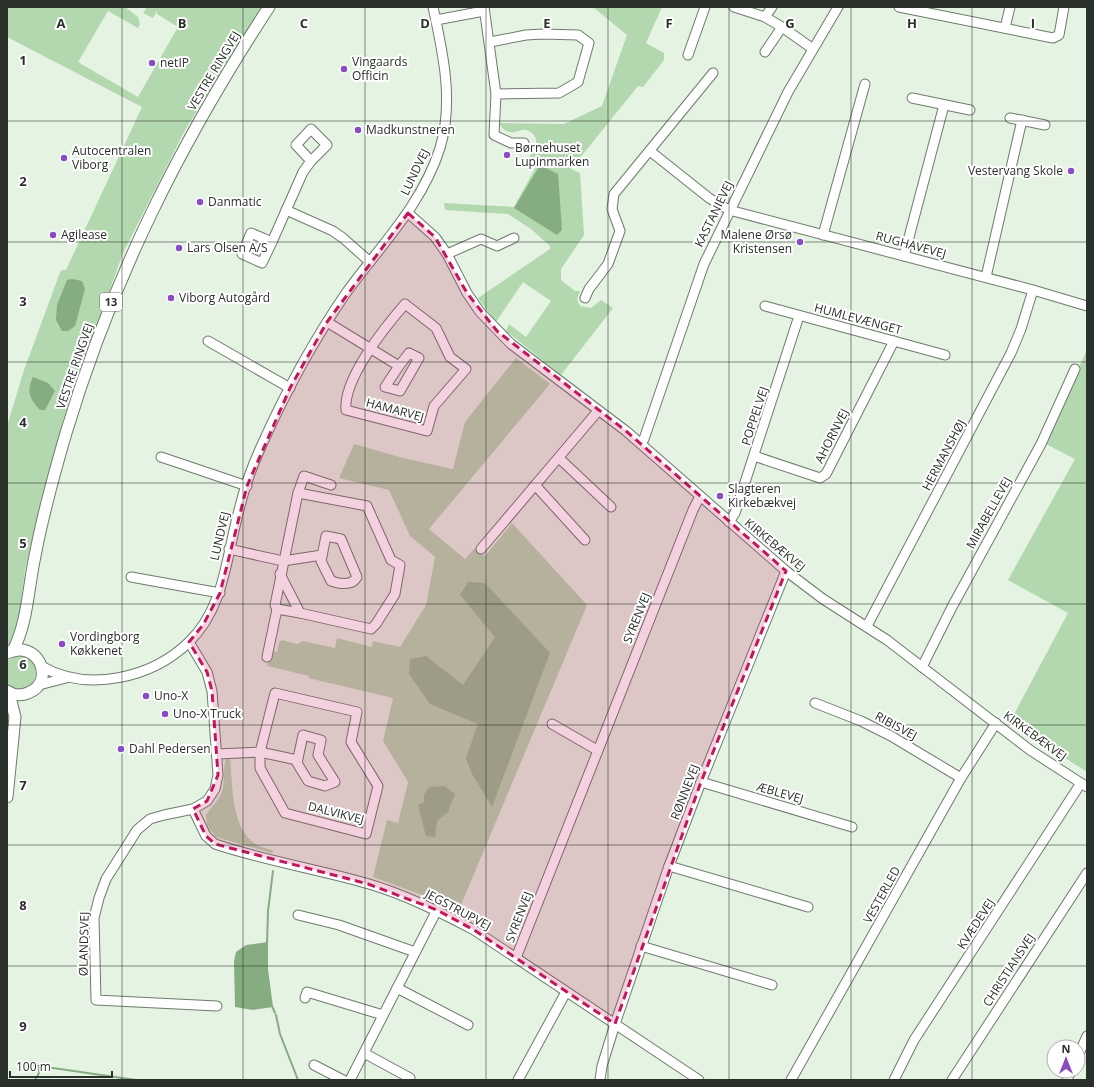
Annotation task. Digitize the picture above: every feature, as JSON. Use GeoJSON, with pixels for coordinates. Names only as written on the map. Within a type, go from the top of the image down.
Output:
{"type":"FeatureCollection","features":[{"type":"Feature","properties":{"kind":"main road","name":"VESTRE RINGVEJ"},"geometry":{"type":"LineString","coordinates":[[31,653],[24,626],[29,582],[50,489],[81,384],[110,304],[147,220],[197,124],[234,61],[269,7]]}},
{"type":"Feature","properties":{"kind":"main road","name":"VESTRE RINGVEJ"},"geometry":{"type":"LineString","coordinates":[[10,652],[24,626]]}},
{"type":"Feature","properties":{"kind":"main road","name":"13"},"geometry":{"type":"LineString","coordinates":[[10,652],[22,650],[31,653],[41,666]]}},
{"type":"Feature","properties":{"kind":"main road"},"geometry":{"type":"LineString","coordinates":[[7,797],[15,717],[26,694],[38,685],[42,676],[41,666]]}},
{"type":"Feature","properties":{"kind":"main road"},"geometry":{"type":"LineString","coordinates":[[8,692],[18,695],[26,694]]}},
{"type":"Feature","properties":{"kind":"main road"},"geometry":{"type":"LineString","coordinates":[[8,692],[15,717]]}},
{"type":"Feature","properties":{"kind":"street","name":"LUNDVEJ"},"geometry":{"type":"LineString","coordinates":[[41,666],[54,674],[67,678],[96,680],[119,678],[140,672],[171,656],[189,642],[203,625],[220,593],[229,549],[246,486],[260,449],[290,388],[327,322],[370,262],[408,213],[424,188],[433,168],[445,126],[446,81],[433,7]]}},
{"type":"Feature","properties":{"kind":"street"},"geometry":{"type":"LineString","coordinates":[[688,55],[705,7]]}},
{"type":"Feature","properties":{"kind":"street"},"geometry":{"type":"LineString","coordinates":[[734,7],[765,17],[782,27],[813,50]]}},
{"type":"Feature","properties":{"kind":"street"},"geometry":{"type":"LineString","coordinates":[[765,17],[772,7]]}},
{"type":"Feature","properties":{"kind":"street","name":"KASTANIEVEJ"},"geometry":{"type":"LineString","coordinates":[[640,443],[644,439],[704,264],[729,210],[788,92],[838,7]]}},
{"type":"Feature","properties":{"kind":"street"},"geometry":{"type":"LineString","coordinates":[[899,7],[1053,38],[1059,35],[1064,7]]}},
{"type":"Feature","properties":{"kind":"street"},"geometry":{"type":"LineString","coordinates":[[1005,28],[1010,7]]}},
{"type":"Feature","properties":{"kind":"street"},"geometry":{"type":"LineString","coordinates":[[436,20],[484,9],[490,42],[496,94],[494,135],[511,143],[524,143]]}},
{"type":"Feature","properties":{"kind":"street"},"geometry":{"type":"LineString","coordinates":[[764,52],[782,27]]}},
{"type":"Feature","properties":{"kind":"street"},"geometry":{"type":"LineString","coordinates":[[490,42],[526,35],[543,34],[578,35],[589,43],[578,82],[559,93],[496,94]]}},
{"type":"Feature","properties":{"kind":"street"},"geometry":{"type":"LineString","coordinates":[[586,298],[589,289],[608,264],[620,231],[612,209],[614,194],[712,73]]}},
{"type":"Feature","properties":{"kind":"street"},"geometry":{"type":"LineString","coordinates":[[823,235],[865,84]]}},
{"type":"Feature","properties":{"kind":"street"},"geometry":{"type":"LineString","coordinates":[[912,98],[970,110]]}},
{"type":"Feature","properties":{"kind":"street"},"geometry":{"type":"LineString","coordinates":[[904,256],[944,105]]}},
{"type":"Feature","properties":{"kind":"street"},"geometry":{"type":"LineString","coordinates":[[1010,118],[1045,125]]}},
{"type":"Feature","properties":{"kind":"street"},"geometry":{"type":"LineString","coordinates":[[986,277],[1022,120]]}},
{"type":"Feature","properties":{"kind":"street","name":"RUGHAVEVEJ"},"geometry":{"type":"LineString","coordinates":[[650,151],[709,198],[729,210],[986,277],[1087,306]]}},
{"type":"Feature","properties":{"kind":"street"},"geometry":{"type":"LineString","coordinates":[[272,242],[303,172],[311,160]]}},
{"type":"Feature","properties":{"kind":"street"},"geometry":{"type":"LineString","coordinates":[[286,210],[333,231],[370,262]]}},
{"type":"Feature","properties":{"kind":"street","name":"KIRKEBÆKVEJ"},"geometry":{"type":"LineString","coordinates":[[408,213],[435,237],[447,254],[467,293],[480,312],[511,344],[640,443],[786,571],[823,599],[867,626],[1030,750],[1084,785]]}},
{"type":"Feature","properties":{"kind":"street"},"geometry":{"type":"LineString","coordinates":[[447,254],[481,239],[497,246],[514,238]]}},
{"type":"Feature","properties":{"kind":"street","name":"HERMANSHØJ"},"geometry":{"type":"LineString","coordinates":[[867,626],[1011,353],[1021,329],[1032,290]]}},
{"type":"Feature","properties":{"kind":"street","name":"HAMARVEJ"},"geometry":{"type":"LineString","coordinates":[[405,304],[436,328],[450,356],[466,368],[434,406],[427,431],[346,410],[345,400],[349,386],[370,349],[390,320],[405,304]]}},
{"type":"Feature","properties":{"kind":"street","name":"HUMLEVÆNGET"},"geometry":{"type":"LineString","coordinates":[[765,306],[945,355]]}},
{"type":"Feature","properties":{"kind":"street","name":"POPPELVEJ"},"geometry":{"type":"LineString","coordinates":[[729,522],[735,513],[799,316]]}},
{"type":"Feature","properties":{"kind":"street"},"geometry":{"type":"LineString","coordinates":[[327,322],[399,366]]}},
{"type":"Feature","properties":{"kind":"street"},"geometry":{"type":"LineString","coordinates":[[208,341],[290,388]]}},
{"type":"Feature","properties":{"kind":"street","name":"AHORNVEJ"},"geometry":{"type":"LineString","coordinates":[[754,456],[820,478],[826,474],[894,341]]}},
{"type":"Feature","properties":{"kind":"street","name":"MIRABELLEVEJ"},"geometry":{"type":"LineString","coordinates":[[922,667],[952,607],[1041,444],[1075,368]]}},
{"type":"Feature","properties":{"kind":"street"},"geometry":{"type":"LineString","coordinates":[[481,549],[598,411]]}},
{"type":"Feature","properties":{"kind":"street"},"geometry":{"type":"LineString","coordinates":[[161,457],[246,486]]}},
{"type":"Feature","properties":{"kind":"street"},"geometry":{"type":"LineString","coordinates":[[559,458],[611,507]]}},
{"type":"Feature","properties":{"kind":"street"},"geometry":{"type":"LineString","coordinates":[[267,657],[277,609],[275,604],[280,574],[298,492],[304,476],[331,485]]}},
{"type":"Feature","properties":{"kind":"street"},"geometry":{"type":"LineString","coordinates":[[536,485],[585,540]]}},
{"type":"Feature","properties":{"kind":"street"},"geometry":{"type":"LineString","coordinates":[[277,609],[371,629],[376,624],[395,594],[400,565],[391,560],[367,506],[298,492]]}},
{"type":"Feature","properties":{"kind":"street","name":"SYRENVEJ"},"geometry":{"type":"LineString","coordinates":[[516,958],[693,510],[700,496]]}},
{"type":"Feature","properties":{"kind":"street"},"geometry":{"type":"LineString","coordinates":[[326,536],[341,539],[357,577],[355,580],[343,584],[331,581],[321,561],[322,555],[326,536]]}},
{"type":"Feature","properties":{"kind":"street"},"geometry":{"type":"LineString","coordinates":[[229,549],[283,561],[322,555]]}},
{"type":"Feature","properties":{"kind":"street","name":"RØNNEVEJ"},"geometry":{"type":"LineString","coordinates":[[600,1080],[602,1066],[615,1024],[669,866],[700,782],[786,571]]}},
{"type":"Feature","properties":{"kind":"street"},"geometry":{"type":"LineString","coordinates":[[280,574],[300,613]]}},
{"type":"Feature","properties":{"kind":"street"},"geometry":{"type":"LineString","coordinates":[[132,577],[220,593]]}},
{"type":"Feature","properties":{"kind":"street","name":"ØLANDSVEJ"},"geometry":{"type":"LineString","coordinates":[[189,642],[207,672],[212,691],[218,775],[215,789],[207,801],[193,809],[150,819],[137,830],[106,880],[99,898],[94,918],[96,1000],[217,1006]]}},
{"type":"Feature","properties":{"kind":"street","name":"LUNDVEJ"},"geometry":{"type":"LineString","coordinates":[[38,685],[67,678]]}},
{"type":"Feature","properties":{"kind":"street","name":"DALVIKVEJ"},"geometry":{"type":"LineString","coordinates":[[275,693],[356,712],[351,742],[378,786],[366,834],[285,813],[260,768],[260,752],[275,693]]}},
{"type":"Feature","properties":{"kind":"street","name":"RIBISVEJ"},"geometry":{"type":"LineString","coordinates":[[815,703],[861,721],[891,736],[962,778]]}},
{"type":"Feature","properties":{"kind":"street","name":"VESTERLED"},"geometry":{"type":"LineString","coordinates":[[791,1080],[962,778],[996,723]]}},
{"type":"Feature","properties":{"kind":"street"},"geometry":{"type":"LineString","coordinates":[[552,724],[598,750]]}},
{"type":"Feature","properties":{"kind":"street","name":"DALVIKVEJ"},"geometry":{"type":"LineString","coordinates":[[303,735],[321,740],[318,755],[335,782],[325,786],[308,781],[297,760],[303,735]]}},
{"type":"Feature","properties":{"kind":"street"},"geometry":{"type":"LineString","coordinates":[[217,754],[260,752],[297,760]]}},
{"type":"Feature","properties":{"kind":"street","name":"ÆBLEVEJ"},"geometry":{"type":"LineString","coordinates":[[700,782],[852,827]]}},
{"type":"Feature","properties":{"kind":"street","name":"KVÆDEVEJ"},"geometry":{"type":"LineString","coordinates":[[894,1080],[914,1040],[1084,785]]}},
{"type":"Feature","properties":{"kind":"street","name":"JEGSTRUPVEJ"},"geometry":{"type":"LineString","coordinates":[[193,809],[206,836],[216,844],[368,884],[437,910],[474,930],[698,1080]]}},
{"type":"Feature","properties":{"kind":"street"},"geometry":{"type":"LineString","coordinates":[[669,866],[808,907]]}},
{"type":"Feature","properties":{"kind":"street","name":"CHRISTIANSVEJ"},"geometry":{"type":"LineString","coordinates":[[952,1080],[1087,873]]}},
{"type":"Feature","properties":{"kind":"street"},"geometry":{"type":"LineString","coordinates":[[350,1080],[437,910]]}},
{"type":"Feature","properties":{"kind":"street"},"geometry":{"type":"LineString","coordinates":[[298,915],[339,925],[415,952]]}},
{"type":"Feature","properties":{"kind":"street"},"geometry":{"type":"LineString","coordinates":[[641,946],[772,985]]}},
{"type":"Feature","properties":{"kind":"street"},"geometry":{"type":"LineString","coordinates":[[397,988],[468,1025]]}},
{"type":"Feature","properties":{"kind":"street"},"geometry":{"type":"LineString","coordinates":[[305,998],[307,992],[383,1015]]}},
{"type":"Feature","properties":{"kind":"street"},"geometry":{"type":"LineString","coordinates":[[518,1080],[566,992]]}},
{"type":"Feature","properties":{"kind":"street"},"geometry":{"type":"LineString","coordinates":[[364,1053],[410,1078]]}},
{"type":"Feature","properties":{"kind":"street"},"geometry":{"type":"LineString","coordinates":[[314,1065],[343,1080]]}},
{"type":"Feature","properties":{"kind":"highlighted area"},"geometry":{"type":"Polygon","coordinates":[[[408,213],[435,237],[467,293],[497,331],[626,431],[786,571],[701,782],[615,1024],[474,930],[437,910],[368,884],[215,844],[206,836],[193,809],[207,801],[218,775],[212,691],[207,672],[189,642],[203,625],[220,593],[247,486],[290,388],[327,322],[408,213]]]}},
{"type":"Feature","properties":{"kind":"shaded area"},"geometry":{"type":"Polygon","coordinates":[[[7,7],[125,7],[138,17],[140,24],[138,28],[108,11],[78,62],[138,97],[178,27],[157,14],[157,11],[153,18],[143,13],[147,7],[262,7],[185,130],[123,253],[64,417],[41,500],[25,570],[18,626],[15,638],[7,647],[7,426],[24,370],[61,270],[66,270],[142,107],[7,37],[7,7]]]}},
{"type":"Feature","properties":{"kind":"shaded area"},"geometry":{"type":"Polygon","coordinates":[[[593,7],[662,7],[646,43],[664,53],[664,60],[643,87],[638,86],[571,169],[580,173],[584,235],[561,269],[561,280],[575,291],[580,291],[577,299],[580,306],[591,308],[601,300],[613,308],[561,375],[506,331],[509,324],[526,337],[551,301],[523,282],[496,322],[478,298],[550,249],[550,246],[531,229],[508,214],[445,210],[444,203],[514,207],[539,161],[529,157],[536,146],[536,138],[531,132],[526,130],[513,132],[507,131],[499,123],[564,124],[602,106],[627,35],[593,7]]]}},
{"type":"Feature","properties":{"kind":"shaded area"},"geometry":{"type":"Polygon","coordinates":[[[540,165],[558,174],[562,230],[557,235],[514,208],[540,165]]]}},
{"type":"Feature","properties":{"kind":"shaded area"},"geometry":{"type":"Polygon","coordinates":[[[72,279],[82,281],[85,289],[75,326],[68,331],[62,331],[56,320],[57,305],[67,280],[72,279]]]}},
{"type":"Feature","properties":{"kind":"shaded area"},"geometry":{"type":"Polygon","coordinates":[[[1087,350],[1087,772],[1043,744],[1011,720],[1068,613],[1008,580],[1075,459],[1044,443],[1087,350]]]}},
{"type":"Feature","properties":{"kind":"shaded area"},"geometry":{"type":"Polygon","coordinates":[[[516,358],[550,384],[429,529],[465,559],[475,548],[485,556],[512,523],[587,605],[458,912],[422,895],[373,877],[387,820],[398,823],[408,782],[383,741],[393,698],[308,678],[309,676],[267,666],[270,654],[274,651],[277,652],[279,642],[282,640],[297,644],[303,641],[335,648],[337,638],[372,647],[373,641],[400,647],[426,605],[435,557],[410,536],[389,490],[339,478],[354,444],[403,458],[453,469],[465,422],[516,358]]]}},
{"type":"Feature","properties":{"kind":"shaded area"},"geometry":{"type":"Polygon","coordinates":[[[33,377],[48,383],[55,391],[45,410],[40,410],[30,395],[30,387],[33,377]]]}},
{"type":"Feature","properties":{"kind":"shaded area"},"geometry":{"type":"Polygon","coordinates":[[[468,582],[485,583],[550,653],[492,807],[472,774],[466,758],[478,724],[430,704],[409,674],[410,659],[426,656],[463,685],[495,637],[460,595],[468,582]]]}},
{"type":"Feature","properties":{"kind":"shaded area"},"geometry":{"type":"Polygon","coordinates":[[[16,656],[27,658],[33,663],[36,670],[35,678],[31,685],[24,689],[16,689],[7,684],[7,661],[16,656]]]}},
{"type":"Feature","properties":{"kind":"shaded area"},"geometry":{"type":"Polygon","coordinates":[[[230,758],[233,794],[238,819],[243,830],[250,839],[259,846],[274,851],[272,853],[216,837],[207,826],[206,815],[221,794],[226,759],[230,758]]]}},
{"type":"Feature","properties":{"kind":"shaded area"},"geometry":{"type":"Polygon","coordinates":[[[445,786],[455,794],[448,812],[437,821],[435,837],[426,836],[418,805],[424,802],[424,795],[429,787],[445,786]]]}},
{"type":"Feature","properties":{"kind":"shaded area"},"geometry":{"type":"Polygon","coordinates":[[[268,942],[268,969],[273,1007],[253,1010],[235,1007],[234,961],[236,952],[246,945],[268,942]]]}},
{"type":"Feature","properties":{"kind":"waterway"},"geometry":{"type":"LineString","coordinates":[[267,944],[268,911],[273,871]]}},
{"type":"Feature","properties":{"kind":"waterway"},"geometry":{"type":"LineString","coordinates":[[272,1006],[275,1013]]}},
{"type":"Feature","properties":{"kind":"waterway"},"geometry":{"type":"LineString","coordinates":[[276,1015],[280,1034],[298,1080]]}},
{"type":"Feature","properties":{"kind":"waterway"},"geometry":{"type":"LineString","coordinates":[[29,1064],[39,1066],[39,1073],[35,1080]]}},
{"type":"Feature","properties":{"kind":"waterway"},"geometry":{"type":"LineString","coordinates":[[39,1066],[136,1080]]}},
{"type":"Feature","properties":{"kind":"place","name":"netIP"},"geometry":{"type":"Point","coordinates":[152,63]}},
{"type":"Feature","properties":{"kind":"place","name":"Vingaards Officin"},"geometry":{"type":"Point","coordinates":[344,69]}},
{"type":"Feature","properties":{"kind":"place","name":"Madkunstneren"},"geometry":{"type":"Point","coordinates":[358,130]}},
{"type":"Feature","properties":{"kind":"place","name":"Børnehuset Lupinmarken"},"geometry":{"type":"Point","coordinates":[507,155]}},
{"type":"Feature","properties":{"kind":"place","name":"Autocentralen Viborg"},"geometry":{"type":"Point","coordinates":[64,158]}},
{"type":"Feature","properties":{"kind":"place","name":"Vestervang Skole"},"geometry":{"type":"Point","coordinates":[1071,171]}},
{"type":"Feature","properties":{"kind":"place","name":"Danmatic"},"geometry":{"type":"Point","coordinates":[200,202]}},
{"type":"Feature","properties":{"kind":"place","name":"Agilease"},"geometry":{"type":"Point","coordinates":[53,235]}},
{"type":"Feature","properties":{"kind":"place","name":"Malene Ørsø Kristensen"},"geometry":{"type":"Point","coordinates":[800,242]}},
{"type":"Feature","properties":{"kind":"place","name":"Lars Olsen A/S"},"geometry":{"type":"Point","coordinates":[179,248]}},
{"type":"Feature","properties":{"kind":"place","name":"Viborg Autogård"},"geometry":{"type":"Point","coordinates":[171,298]}},
{"type":"Feature","properties":{"kind":"place","name":"Slagteren Kirkebækvej"},"geometry":{"type":"Point","coordinates":[720,496]}},
{"type":"Feature","properties":{"kind":"place","name":"Vordingborg Køkkenet"},"geometry":{"type":"Point","coordinates":[62,644]}},
{"type":"Feature","properties":{"kind":"place","name":"Uno-X"},"geometry":{"type":"Point","coordinates":[146,696]}},
{"type":"Feature","properties":{"kind":"place","name":"Uno-X Truck"},"geometry":{"type":"Point","coordinates":[165,714]}},
{"type":"Feature","properties":{"kind":"place","name":"Dahl Pedersen"},"geometry":{"type":"Point","coordinates":[121,749]}}]}
